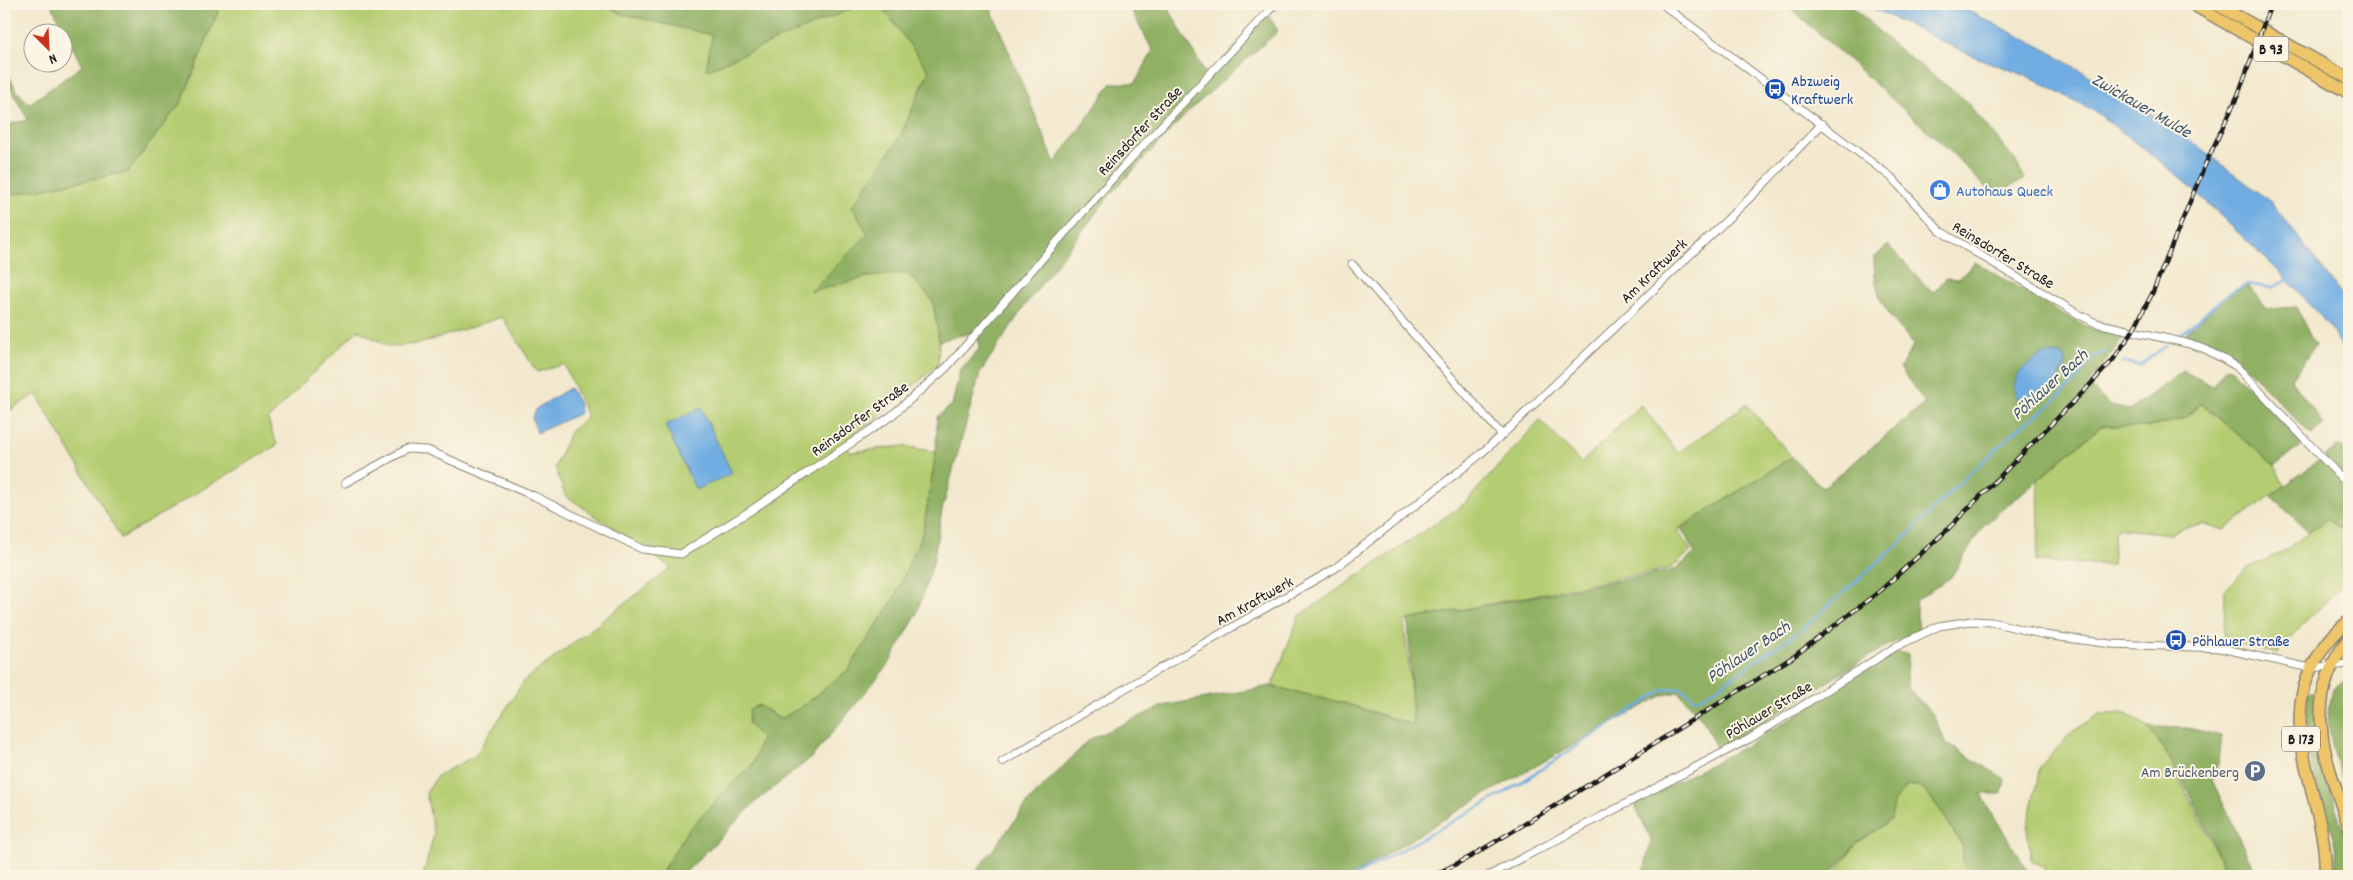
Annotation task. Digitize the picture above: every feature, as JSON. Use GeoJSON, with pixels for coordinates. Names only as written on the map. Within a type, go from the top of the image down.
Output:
{"type":"FeatureCollection","features":[{"type":"Feature","properties":{"kind":"main road","name":"B 93"},"geometry":{"type":"LineString","coordinates":[[2192,4],[2349,93]]}},
{"type":"Feature","properties":{"kind":"main road","name":"B 93"},"geometry":{"type":"LineString","coordinates":[[2216,4],[2349,79]]}},
{"type":"Feature","properties":{"kind":"main road","name":"B 173"},"geometry":{"type":"LineString","coordinates":[[2325,876],[2323,838],[2304,760],[2299,722],[2304,687],[2310,668],[2329,639],[2349,621]]}},
{"type":"Feature","properties":{"kind":"main road","name":"B 173"},"geometry":{"type":"LineString","coordinates":[[2349,638],[2331,668],[2322,696],[2321,736],[2331,774],[2349,826]]}},
{"type":"Feature","properties":{"kind":"street","name":"Reinsdorfer Straße"},"geometry":{"type":"LineString","coordinates":[[345,482],[407,449],[427,450],[534,496],[642,548],[680,554],[750,511],[890,416],[946,368],[1122,168],[1275,4]]}},
{"type":"Feature","properties":{"kind":"street","name":"Reinsdorfer Straße"},"geometry":{"type":"LineString","coordinates":[[1662,4],[1891,177],[1940,231],[2080,315],[2104,325],[2186,343],[2205,350],[2236,366],[2349,486]]}},
{"type":"Feature","properties":{"kind":"street","name":"Am Kraftwerk"},"geometry":{"type":"LineString","coordinates":[[1002,762],[1119,692],[1334,569],[1476,458],[1502,435],[1758,190],[1822,124]]}},
{"type":"Feature","properties":{"kind":"street"},"geometry":{"type":"LineString","coordinates":[[1352,264],[1502,435]]}},
{"type":"Feature","properties":{"kind":"street","name":"Pöhlauer Straße"},"geometry":{"type":"LineString","coordinates":[[1488,876],[1751,738],[1897,646],[1939,626],[1972,621],[1992,622],[2045,635],[2111,644],[2220,648],[2310,668],[2331,668]]}},
{"type":"Feature","properties":{"kind":"street"},"geometry":{"type":"LineString","coordinates":[[2331,668],[2349,664]]}},
{"type":"Feature","properties":{"kind":"green space"},"geometry":{"type":"Polygon","coordinates":[[[51,4],[221,4],[182,101],[128,172],[4,196],[4,125],[28,120],[4,77],[4,72],[6,70],[17,91],[29,104],[82,66],[72,46],[72,22],[60,22],[51,4]]]}},
{"type":"Feature","properties":{"kind":"green space"},"geometry":{"type":"Polygon","coordinates":[[[221,4],[603,4],[622,14],[713,35],[706,69],[863,4],[880,4],[929,70],[901,135],[852,207],[869,234],[811,291],[867,277],[908,273],[933,301],[939,341],[938,365],[845,444],[851,452],[904,446],[936,452],[923,532],[894,599],[848,670],[802,707],[780,719],[766,709],[748,723],[761,738],[754,762],[688,830],[659,876],[423,876],[434,834],[426,793],[438,775],[475,756],[524,681],[671,568],[565,495],[555,467],[570,432],[587,416],[564,364],[537,372],[502,317],[422,343],[390,347],[358,330],[268,420],[277,445],[121,538],[36,394],[4,414],[4,196],[128,172],[182,101],[221,4]]]}},
{"type":"Feature","properties":{"kind":"green space"},"geometry":{"type":"Polygon","coordinates":[[[603,4],[863,4],[706,70],[712,35],[622,14],[603,4]]]}},
{"type":"Feature","properties":{"kind":"green space"},"geometry":{"type":"Polygon","coordinates":[[[880,4],[989,4],[1055,163],[1112,83],[1135,83],[1153,51],[1128,4],[1166,4],[1207,76],[1267,13],[1278,31],[1188,112],[1109,196],[1025,305],[980,373],[942,510],[933,563],[916,616],[888,665],[812,757],[757,801],[682,876],[659,876],[688,830],[754,762],[761,738],[748,723],[749,710],[758,705],[780,719],[802,707],[848,670],[894,599],[923,532],[936,452],[937,417],[952,405],[960,370],[979,349],[978,331],[939,341],[933,301],[908,273],[867,277],[810,292],[868,234],[852,207],[901,135],[929,71],[880,4]]]}},
{"type":"Feature","properties":{"kind":"green space"},"geometry":{"type":"Polygon","coordinates":[[[1786,4],[1850,4],[1891,43],[1965,100],[2015,160],[2025,179],[2003,190],[1986,188],[1950,151],[1786,4]]]}},
{"type":"Feature","properties":{"kind":"green space"},"geometry":{"type":"Polygon","coordinates":[[[1888,245],[1934,292],[1946,278],[1959,279],[1975,262],[2075,321],[2095,330],[2125,335],[2088,384],[2110,406],[2130,410],[2183,371],[2213,386],[2226,367],[2233,371],[2303,444],[2275,466],[2201,403],[2184,419],[2149,427],[2101,426],[1984,525],[1951,577],[1915,601],[1919,630],[1881,649],[1717,750],[1703,720],[1678,692],[1663,695],[1484,795],[1364,868],[1356,876],[973,876],[1031,799],[1090,739],[1163,706],[1271,686],[1347,704],[1413,725],[1408,620],[1675,570],[1695,553],[1681,528],[1792,457],[1823,488],[1925,403],[1900,368],[1914,344],[1889,315],[1876,285],[1874,258],[1888,245]]]}},
{"type":"Feature","properties":{"kind":"green space"},"geometry":{"type":"Polygon","coordinates":[[[2247,284],[2267,309],[2296,307],[2315,346],[2291,380],[2324,424],[2311,435],[2243,364],[2210,344],[2183,336],[2224,297],[2247,284]]]}},
{"type":"Feature","properties":{"kind":"green space"},"geometry":{"type":"Polygon","coordinates":[[[2201,403],[2275,466],[2284,486],[2224,530],[2205,524],[2181,528],[2170,534],[2115,528],[2112,565],[2036,561],[2039,529],[2038,480],[2101,426],[2149,427],[2184,419],[2201,403]]]}},
{"type":"Feature","properties":{"kind":"green space"},"geometry":{"type":"Polygon","coordinates":[[[1746,404],[1792,457],[1677,530],[1691,551],[1672,568],[1404,621],[1414,725],[1347,704],[1272,686],[1299,616],[1464,504],[1540,420],[1581,463],[1641,405],[1678,453],[1746,404]]]}},
{"type":"Feature","properties":{"kind":"green space"},"geometry":{"type":"Polygon","coordinates":[[[2338,446],[2349,449],[2349,534],[2327,519],[2309,532],[2271,496],[2338,446]]]}},
{"type":"Feature","properties":{"kind":"green space"},"geometry":{"type":"Polygon","coordinates":[[[2327,519],[2349,534],[2349,578],[2281,647],[2278,654],[2224,640],[2225,590],[2246,569],[2285,550],[2327,519]]]}},
{"type":"Feature","properties":{"kind":"green space"},"geometry":{"type":"Polygon","coordinates":[[[1894,652],[1908,654],[1907,687],[1932,713],[1946,743],[2005,779],[2002,794],[1980,794],[2031,876],[1965,876],[1967,874],[1963,860],[1963,846],[1939,808],[1921,787],[1908,785],[1893,802],[1891,820],[1858,842],[1829,876],[1636,876],[1644,872],[1651,839],[1634,804],[1752,743],[1894,652]]]}},
{"type":"Feature","properties":{"kind":"green space"},"geometry":{"type":"Polygon","coordinates":[[[2349,677],[2349,797],[2332,745],[2328,717],[2333,690],[2349,677]]]}},
{"type":"Feature","properties":{"kind":"green space"},"geometry":{"type":"Polygon","coordinates":[[[2308,691],[2317,693],[2315,713],[2319,750],[2349,848],[2349,876],[2334,876],[2336,862],[2332,831],[2309,753],[2307,738],[2308,691]]]}},
{"type":"Feature","properties":{"kind":"green space"},"geometry":{"type":"Polygon","coordinates":[[[2126,713],[2148,727],[2164,748],[2228,876],[2039,876],[2045,868],[2031,860],[2027,828],[2040,767],[2072,732],[2100,714],[2126,713]]]}},
{"type":"Feature","properties":{"kind":"green space"},"geometry":{"type":"Polygon","coordinates":[[[2148,727],[2188,728],[2222,736],[2219,761],[2212,780],[2257,876],[2228,876],[2202,818],[2182,780],[2148,727]]]}},
{"type":"Feature","properties":{"kind":"green space"},"geometry":{"type":"Polygon","coordinates":[[[1908,785],[1921,787],[1939,808],[1963,847],[1963,860],[1967,874],[1839,876],[1837,870],[1858,842],[1891,820],[1893,802],[1908,785]]]}},
{"type":"Feature","properties":{"kind":"water"},"geometry":{"type":"Polygon","coordinates":[[[1864,4],[1954,4],[2043,48],[2142,107],[2198,146],[2272,203],[2349,304],[2349,361],[2330,327],[2287,279],[2181,178],[2096,112],[2027,76],[1975,57],[1864,4]]]}},
{"type":"Feature","properties":{"kind":"water"},"geometry":{"type":"Polygon","coordinates":[[[2062,354],[2066,364],[2058,379],[2042,393],[2020,401],[2015,394],[2014,386],[2019,373],[2040,355],[2062,354]]]}},
{"type":"Feature","properties":{"kind":"water"},"geometry":{"type":"Polygon","coordinates":[[[570,388],[579,404],[580,413],[537,433],[532,418],[537,408],[570,388]]]}},
{"type":"Feature","properties":{"kind":"water"},"geometry":{"type":"Polygon","coordinates":[[[701,408],[732,473],[696,490],[665,425],[701,408]]]}},
{"type":"Feature","properties":{"kind":"waterway","name":"Pöhlauer Bach"},"geometry":{"type":"LineString","coordinates":[[2181,334],[2224,297],[2247,284],[2271,288],[2290,279]]}},
{"type":"Feature","properties":{"kind":"waterway","name":"Pöhlauer Bach"},"geometry":{"type":"LineString","coordinates":[[2122,362],[2140,365],[2166,346]]}},
{"type":"Feature","properties":{"kind":"waterway","name":"Pöhlauer Bach"},"geometry":{"type":"LineString","coordinates":[[1354,876],[1506,792],[1663,690],[1681,688],[1695,699],[1706,695],[1801,630],[1899,544],[1949,493],[2020,427],[2049,406],[2077,379],[2093,357],[2105,352]]}},
{"type":"Feature","properties":{"kind":"railway"},"geometry":{"type":"LineString","coordinates":[[1432,876],[1470,857],[1556,805],[1793,657],[1880,591],[1947,530],[2086,389],[2113,360],[2132,332],[2152,294],[2205,165],[2238,95],[2271,4]]}},
{"type":"Feature","properties":{"kind":"place","name":"Abzweig Kraftwerk"},"geometry":{"type":"Point","coordinates":[1775,89]}},
{"type":"Feature","properties":{"kind":"place","name":"Autohaus Queck"},"geometry":{"type":"Point","coordinates":[1940,190]}},
{"type":"Feature","properties":{"kind":"place","name":"Pöhlauer Straße"},"geometry":{"type":"Point","coordinates":[2176,640]}},
{"type":"Feature","properties":{"kind":"place","name":"Am Brückenberg"},"geometry":{"type":"Point","coordinates":[2255,771]}},
{"type":"Feature","properties":{"kind":"water label","name":"Zwickauer Mulde"},"geometry":{"type":"Point","coordinates":[2142,105]}}]}
